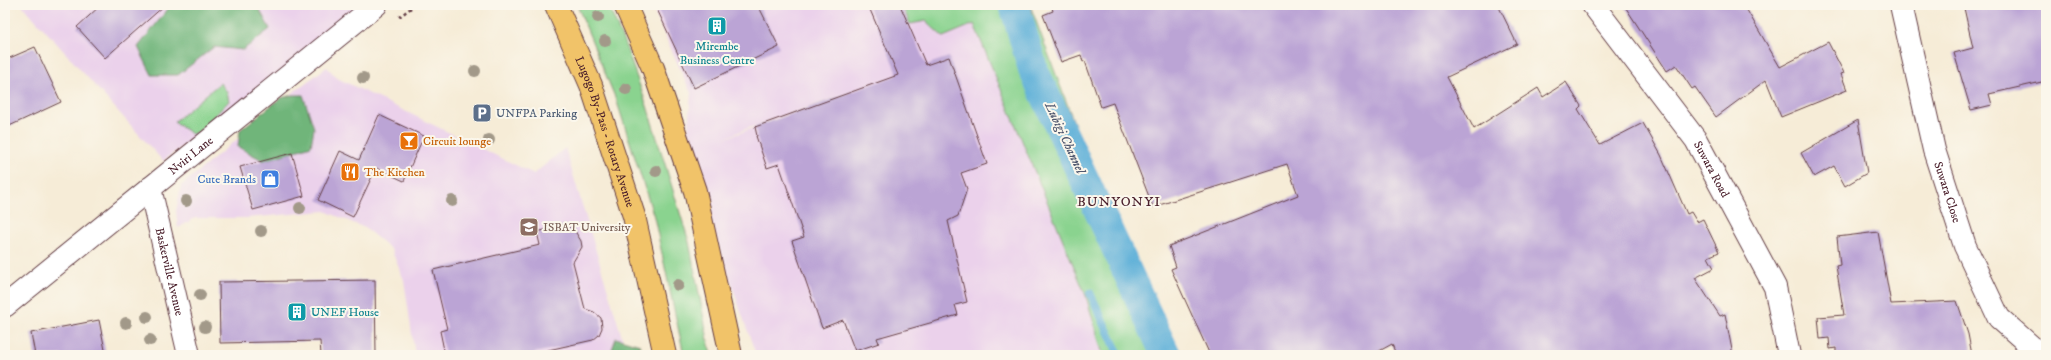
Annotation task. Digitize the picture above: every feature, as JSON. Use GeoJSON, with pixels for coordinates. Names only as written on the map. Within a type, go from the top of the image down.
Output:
{"type":"FeatureCollection","features":[{"type":"Feature","properties":{"kind":"main road","name":"Lugogo By-Pass - Rotary Avenue"},"geometry":{"type":"LineString","coordinates":[[556,5],[591,85],[634,216],[665,355]]}},
{"type":"Feature","properties":{"kind":"main road"},"geometry":{"type":"LineString","coordinates":[[625,5],[653,68],[696,191],[731,355]]}},
{"type":"Feature","properties":{"kind":"street","name":"Nviri Lane"},"geometry":{"type":"LineString","coordinates":[[5,306],[376,5]]}},
{"type":"Feature","properties":{"kind":"street","name":"Suwara Road"},"geometry":{"type":"LineString","coordinates":[[1593,5],[1696,140],[1775,287],[1789,355]]}},
{"type":"Feature","properties":{"kind":"street","name":"Suwara Close"},"geometry":{"type":"LineString","coordinates":[[1901,5],[1934,150],[1965,246],[1999,318],[2042,355]]}},
{"type":"Feature","properties":{"kind":"street","name":"Baskerville Avenue"},"geometry":{"type":"LineString","coordinates":[[150,188],[189,355]]}},
{"type":"Feature","properties":{"kind":"shaded area"},"geometry":{"type":"Polygon","coordinates":[[[22,5],[362,5],[279,74],[163,161],[22,5]]]}},
{"type":"Feature","properties":{"kind":"shaded area"},"geometry":{"type":"Polygon","coordinates":[[[651,5],[916,5],[926,21],[943,37],[974,24],[1086,296],[1103,355],[756,355],[686,153],[691,93],[651,5]],[[872,84],[743,130],[723,139],[872,84]]]}},
{"type":"Feature","properties":{"kind":"shaded area"},"geometry":{"type":"Polygon","coordinates":[[[327,67],[337,78],[534,174],[565,148],[625,347],[593,355],[415,355],[404,280],[391,249],[365,228],[325,211],[247,218],[195,218],[178,228],[176,211],[181,186],[296,90],[327,67]]]}},
{"type":"Feature","properties":{"kind":"green space"},"geometry":{"type":"Polygon","coordinates":[[[171,5],[257,5],[270,29],[243,50],[214,47],[178,75],[152,75],[138,47],[171,5]]]}},
{"type":"Feature","properties":{"kind":"green space"},"geometry":{"type":"Polygon","coordinates":[[[577,5],[608,5],[626,47],[647,106],[689,242],[711,355],[684,355],[654,217],[617,102],[577,5]]]}},
{"type":"Feature","properties":{"kind":"green space"},"geometry":{"type":"Polygon","coordinates":[[[902,5],[1030,5],[1097,184],[1170,355],[1103,355],[1086,296],[974,24],[943,37],[926,21],[910,24],[902,5]]]}},
{"type":"Feature","properties":{"kind":"green space"},"geometry":{"type":"Polygon","coordinates":[[[220,83],[227,92],[229,101],[199,132],[192,134],[174,122],[220,83]]]}},
{"type":"Feature","properties":{"kind":"green space"},"geometry":{"type":"Polygon","coordinates":[[[292,95],[303,95],[314,128],[311,146],[264,161],[238,147],[240,130],[281,98],[292,95]]]}},
{"type":"Feature","properties":{"kind":"green space"},"geometry":{"type":"Polygon","coordinates":[[[616,338],[640,345],[645,355],[610,355],[616,338]]]}},
{"type":"Feature","properties":{"kind":"building"},"geometry":{"type":"Polygon","coordinates":[[[101,5],[165,5],[105,58],[77,27],[101,5]]]}},
{"type":"Feature","properties":{"kind":"building","name":"Mirembe Business Centre"},"geometry":{"type":"Polygon","coordinates":[[[655,5],[758,5],[779,47],[694,88],[655,5]]]}},
{"type":"Feature","properties":{"kind":"building"},"geometry":{"type":"Polygon","coordinates":[[[868,5],[900,5],[926,65],[949,57],[987,164],[961,173],[967,189],[958,216],[948,221],[967,302],[955,305],[958,315],[877,338],[879,343],[855,351],[843,320],[822,328],[792,241],[804,237],[779,164],[767,168],[756,136],[755,127],[898,75],[868,5]]]}},
{"type":"Feature","properties":{"kind":"building"},"geometry":{"type":"Polygon","coordinates":[[[1051,5],[1498,5],[1517,44],[1447,77],[1474,129],[1538,88],[1543,97],[1566,82],[1581,106],[1578,109],[1600,145],[1643,123],[1661,155],[1687,214],[1691,212],[1697,222],[1703,219],[1719,252],[1708,257],[1714,268],[1695,278],[1720,316],[1725,314],[1733,355],[1396,355],[1392,344],[1372,355],[1210,355],[1171,269],[1176,267],[1169,246],[1298,195],[1287,164],[1153,207],[1113,103],[1101,107],[1085,61],[1083,62],[1081,55],[1061,62],[1043,15],[1053,11],[1051,5]]]}},
{"type":"Feature","properties":{"kind":"building"},"geometry":{"type":"Polygon","coordinates":[[[1624,5],[1744,5],[1780,67],[1828,42],[1844,73],[1841,74],[1847,90],[1781,117],[1766,80],[1716,117],[1695,87],[1692,89],[1676,65],[1667,71],[1624,5]]]}},
{"type":"Feature","properties":{"kind":"building"},"geometry":{"type":"Polygon","coordinates":[[[1978,5],[2046,5],[2046,81],[1989,94],[1992,105],[1971,110],[1954,53],[1973,48],[1964,8],[1978,5]]]}},
{"type":"Feature","properties":{"kind":"building"},"geometry":{"type":"Polygon","coordinates":[[[35,47],[61,102],[5,128],[5,60],[35,47]]]}},
{"type":"Feature","properties":{"kind":"building"},"geometry":{"type":"Polygon","coordinates":[[[379,115],[424,136],[404,181],[376,168],[353,217],[318,200],[340,151],[359,160],[379,115]]]}},
{"type":"Feature","properties":{"kind":"building"},"geometry":{"type":"Polygon","coordinates":[[[1858,120],[1867,173],[1845,186],[1834,166],[1814,177],[1801,153],[1858,120]]]}},
{"type":"Feature","properties":{"kind":"building"},"geometry":{"type":"Polygon","coordinates":[[[292,153],[304,196],[253,210],[240,167],[292,153]]]}},
{"type":"Feature","properties":{"kind":"building"},"geometry":{"type":"Polygon","coordinates":[[[564,225],[573,228],[581,241],[582,247],[573,262],[585,309],[594,312],[601,318],[602,328],[599,335],[593,340],[526,355],[445,355],[440,331],[447,329],[433,270],[540,245],[537,232],[564,225]]]}},
{"type":"Feature","properties":{"kind":"building"},"geometry":{"type":"Polygon","coordinates":[[[1878,232],[1891,304],[1957,301],[1968,334],[1972,355],[1836,355],[1836,348],[1830,349],[1829,338],[1820,339],[1818,317],[1844,315],[1836,266],[1840,265],[1837,237],[1878,232]]]}},
{"type":"Feature","properties":{"kind":"building","name":"UNEF House"},"geometry":{"type":"Polygon","coordinates":[[[375,280],[376,355],[321,355],[320,341],[220,343],[219,282],[375,280]]]}},
{"type":"Feature","properties":{"kind":"building"},"geometry":{"type":"Polygon","coordinates":[[[99,320],[106,355],[35,355],[31,333],[99,320]]]}},
{"type":"Feature","properties":{"kind":"waterway","name":"Lubigi Channel"},"geometry":{"type":"LineString","coordinates":[[1014,5],[1033,69],[1166,355]]}},
{"type":"Feature","properties":{"kind":"waterway"},"geometry":{"type":"LineString","coordinates":[[1090,293],[1119,355]]}},
{"type":"Feature","properties":{"kind":"place","name":"Mirembe Business Centre"},"geometry":{"type":"Point","coordinates":[717,26]}},
{"type":"Feature","properties":{"kind":"place","name":"UNFPA Parking"},"geometry":{"type":"Point","coordinates":[482,113]}},
{"type":"Feature","properties":{"kind":"place","name":"Circuit lounge"},"geometry":{"type":"Point","coordinates":[409,141]}},
{"type":"Feature","properties":{"kind":"place","name":"The Kitchen"},"geometry":{"type":"Point","coordinates":[350,172]}},
{"type":"Feature","properties":{"kind":"place","name":"Cute Brands"},"geometry":{"type":"Point","coordinates":[270,179]}},
{"type":"Feature","properties":{"kind":"place","name":"ISBAT University"},"geometry":{"type":"Point","coordinates":[529,227]}},
{"type":"Feature","properties":{"kind":"place","name":"UNEF House"},"geometry":{"type":"Point","coordinates":[297,312]}},
{"type":"Feature","properties":{"kind":"district","name":"BUNYONYI"},"geometry":{"type":"Point","coordinates":[1119,202]}}]}
